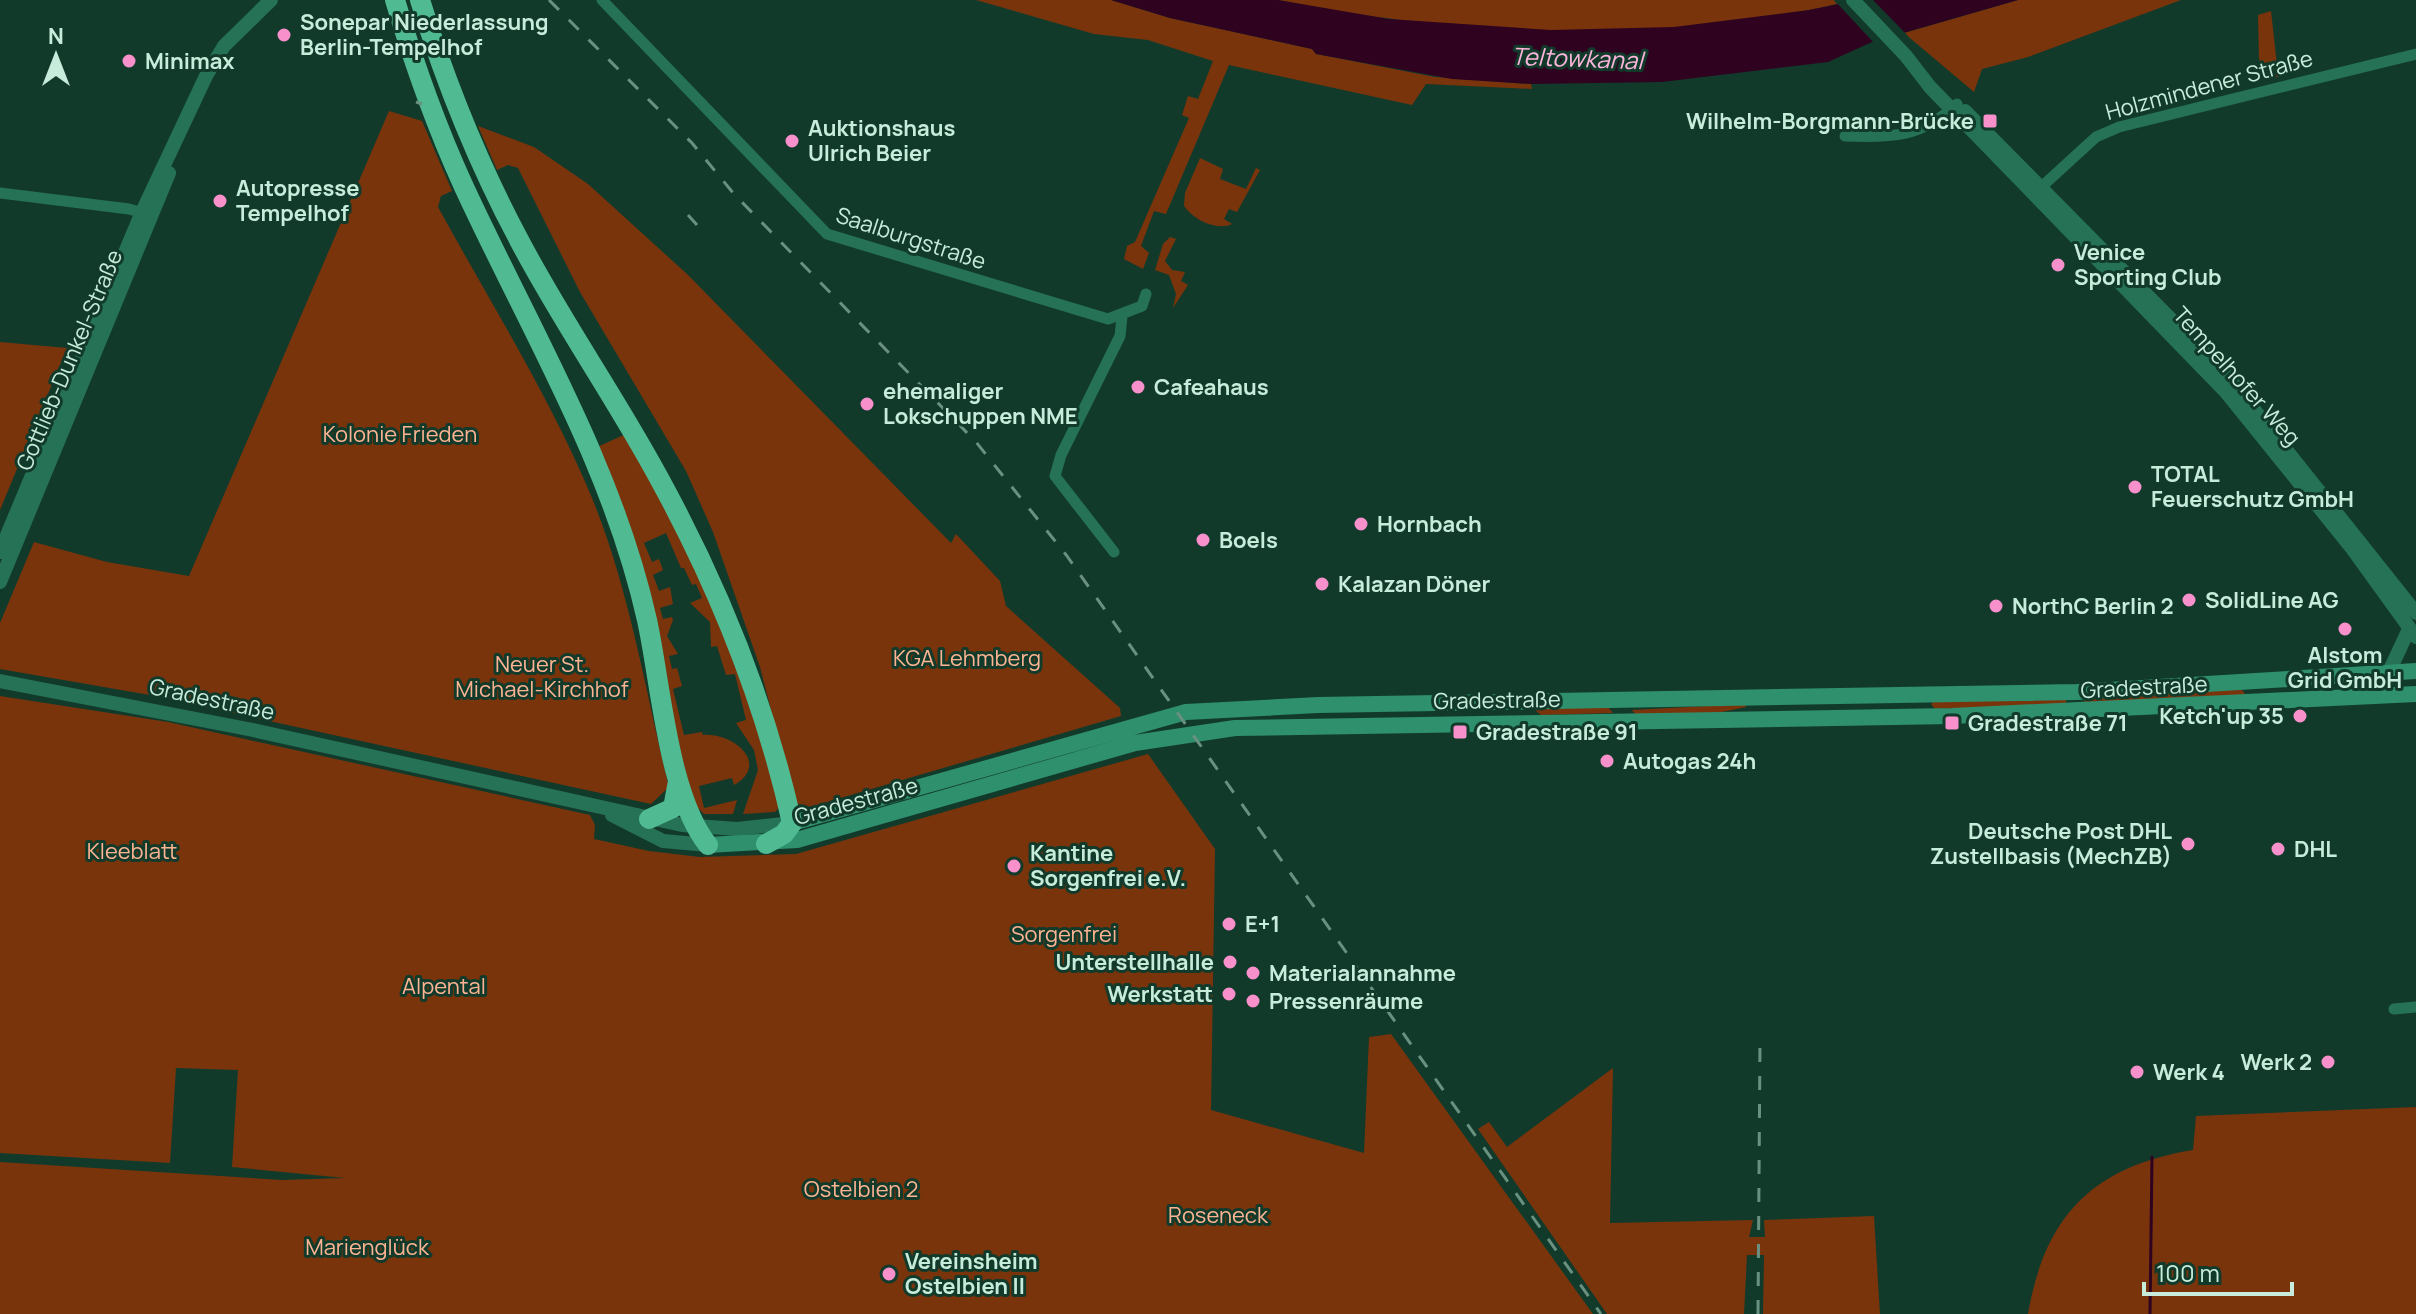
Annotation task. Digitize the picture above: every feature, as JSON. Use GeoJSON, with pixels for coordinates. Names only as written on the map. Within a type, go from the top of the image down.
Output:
{"type":"FeatureCollection","features":[{"type":"Feature","properties":{"kind":"highway"},"geometry":{"type":"LineString","coordinates":[[395,0],[426,96],[465,188],[568,395],[613,507],[646,618],[678,777],[694,827],[708,845]]}},
{"type":"Feature","properties":{"kind":"highway"},"geometry":{"type":"LineString","coordinates":[[420,0],[461,121],[487,178],[520,243],[660,479],[719,598],[761,709],[792,823],[784,834],[766,844]]}},
{"type":"Feature","properties":{"kind":"highway"},"geometry":{"type":"LineString","coordinates":[[649,819],[673,808],[678,777]]}},
{"type":"Feature","properties":{"kind":"main road","name":"Gradestraße"},"geometry":{"type":"LineString","coordinates":[[792,823],[1186,712],[1333,704],[2077,692],[2416,671]]}},
{"type":"Feature","properties":{"kind":"main road"},"geometry":{"type":"LineString","coordinates":[[2393,674],[2398,694]]}},
{"type":"Feature","properties":{"kind":"main road","name":"Gradestraße"},"geometry":{"type":"LineString","coordinates":[[708,845],[766,844],[817,835],[1135,743],[1235,728],[1952,716],[2416,694]]}},
{"type":"Feature","properties":{"kind":"street","name":"Gottlieb-Dunkel-Straße"},"geometry":{"type":"LineString","coordinates":[[0,552],[148,214],[173,164],[173,154],[216,57],[271,0]]}},
{"type":"Feature","properties":{"kind":"street","name":"Saalburgstraße"},"geometry":{"type":"LineString","coordinates":[[602,0],[827,234],[1098,316],[1122,317]]}},
{"type":"Feature","properties":{"kind":"street","name":"Tempelhofer Weg"},"geometry":{"type":"LineString","coordinates":[[1853,0],[2263,427],[2416,613]]}},
{"type":"Feature","properties":{"kind":"street","name":"Holzmindener Straße"},"geometry":{"type":"LineString","coordinates":[[2038,190],[2096,137],[2119,127],[2416,54]]}},
{"type":"Feature","properties":{"kind":"street"},"geometry":{"type":"LineString","coordinates":[[1845,136],[1887,135],[1923,129],[1954,106]]}},
{"type":"Feature","properties":{"kind":"street"},"geometry":{"type":"LineString","coordinates":[[0,193],[148,214]]}},
{"type":"Feature","properties":{"kind":"street","name":"Gottlieb-Dunkel-Straße"},"geometry":{"type":"LineString","coordinates":[[0,582],[148,214]]}},
{"type":"Feature","properties":{"kind":"street"},"geometry":{"type":"LineString","coordinates":[[1114,552],[1055,476],[1061,455],[1120,336],[1122,317],[1142,306],[1146,294]]}},
{"type":"Feature","properties":{"kind":"street","name":"Tempelhofer Weg"},"geometry":{"type":"LineString","coordinates":[[2263,427],[2413,633]]}},
{"type":"Feature","properties":{"kind":"street"},"geometry":{"type":"LineString","coordinates":[[2393,674],[2413,633]]}},
{"type":"Feature","properties":{"kind":"street","name":"Gradestraße"},"geometry":{"type":"LineString","coordinates":[[0,681],[253,730],[649,819],[694,827],[737,829],[792,823]]}},
{"type":"Feature","properties":{"kind":"street","name":"Gradestraße"},"geometry":{"type":"LineString","coordinates":[[601,808],[651,837],[708,845]]}},
{"type":"Feature","properties":{"kind":"street"},"geometry":{"type":"LineString","coordinates":[[2394,1009],[2416,1007]]}},
{"type":"Feature","properties":{"kind":"green space"},"geometry":{"type":"Polygon","coordinates":[[[976,0],[1111,0],[1170,18],[1312,49],[1316,54],[1435,77],[1531,84],[1532,89],[1426,84],[1412,105],[1229,65],[1166,214],[1154,211],[1141,246],[1149,253],[1143,269],[1124,259],[1127,246],[1135,242],[1189,118],[1182,115],[1188,96],[1198,99],[1213,61],[1148,40],[1094,34],[976,0]]]}},
{"type":"Feature","properties":{"kind":"green space"},"geometry":{"type":"Polygon","coordinates":[[[1278,0],[1834,0],[1837,4],[1700,26],[1558,31],[1415,22],[1278,0]]]}},
{"type":"Feature","properties":{"kind":"green space"},"geometry":{"type":"Polygon","coordinates":[[[2018,0],[2181,0],[2028,57],[1982,69],[1974,92],[1904,33],[2018,0]]]}},
{"type":"Feature","properties":{"kind":"green space"},"geometry":{"type":"Polygon","coordinates":[[[2271,11],[2277,65],[2285,65],[2286,75],[2264,80],[2259,58],[2258,15],[2271,11]]]}},
{"type":"Feature","properties":{"kind":"green space"},"geometry":{"type":"Polygon","coordinates":[[[389,111],[422,121],[452,191],[441,196],[438,207],[539,387],[592,498],[627,605],[669,787],[651,804],[150,695],[0,669],[0,623],[34,542],[107,562],[189,576],[389,111]]]}},
{"type":"Feature","properties":{"kind":"green space","name":"KGA Lehmberg"},"geometry":{"type":"Polygon","coordinates":[[[478,126],[534,147],[588,184],[687,274],[951,543],[956,534],[1000,581],[1006,606],[1120,708],[1121,716],[810,807],[795,803],[760,667],[713,532],[686,471],[580,292],[518,168],[508,165],[497,170],[478,126]]]}},
{"type":"Feature","properties":{"kind":"green space"},"geometry":{"type":"Polygon","coordinates":[[[1200,158],[1223,169],[1220,179],[1246,189],[1256,168],[1260,170],[1237,212],[1229,209],[1224,219],[1232,224],[1219,226],[1206,223],[1193,216],[1184,206],[1185,193],[1200,158]]]}},
{"type":"Feature","properties":{"kind":"green space"},"geometry":{"type":"Polygon","coordinates":[[[1170,237],[1176,239],[1165,261],[1172,270],[1185,272],[1181,281],[1188,285],[1173,308],[1176,294],[1169,275],[1155,270],[1163,244],[1170,237]]]}},
{"type":"Feature","properties":{"kind":"green space"},"geometry":{"type":"Polygon","coordinates":[[[0,342],[67,348],[0,510],[0,342]]]}},
{"type":"Feature","properties":{"kind":"green space"},"geometry":{"type":"Polygon","coordinates":[[[626,434],[654,481],[737,658],[781,805],[775,812],[743,814],[758,770],[754,750],[736,723],[746,720],[735,674],[726,675],[717,646],[711,647],[710,622],[690,603],[702,598],[696,584],[692,585],[684,568],[681,568],[666,533],[644,543],[652,562],[659,559],[663,570],[653,575],[659,591],[670,587],[673,604],[660,608],[663,619],[672,617],[673,620],[667,636],[678,654],[669,656],[672,669],[677,668],[682,686],[673,689],[684,735],[702,732],[703,735],[714,735],[736,744],[744,751],[749,768],[745,777],[734,785],[732,778],[699,786],[704,808],[737,800],[733,814],[704,814],[692,802],[597,447],[626,434]]]}},
{"type":"Feature","properties":{"kind":"green space"},"geometry":{"type":"Polygon","coordinates":[[[2241,689],[2246,695],[2085,705],[2084,698],[2241,689]]]}},
{"type":"Feature","properties":{"kind":"green space"},"geometry":{"type":"Polygon","coordinates":[[[0,696],[168,722],[590,815],[595,825],[594,839],[649,851],[700,857],[796,854],[1148,754],[1215,849],[1211,1110],[1364,1153],[1369,1037],[1391,1034],[1593,1314],[0,1314],[0,1162],[282,1180],[345,1178],[232,1167],[238,1070],[176,1068],[170,1163],[0,1153],[0,696]]]}},
{"type":"Feature","properties":{"kind":"green space"},"geometry":{"type":"Polygon","coordinates":[[[2066,699],[2066,705],[1935,709],[1931,704],[1934,701],[2066,699]]]}},
{"type":"Feature","properties":{"kind":"green space"},"geometry":{"type":"Polygon","coordinates":[[[1745,704],[1746,707],[1717,713],[1635,714],[1632,710],[1745,704]]]}},
{"type":"Feature","properties":{"kind":"green space"},"geometry":{"type":"Polygon","coordinates":[[[1608,707],[1613,713],[1541,715],[1535,710],[1608,707]]]}},
{"type":"Feature","properties":{"kind":"green space"},"geometry":{"type":"Polygon","coordinates":[[[1613,1068],[1610,1223],[1753,1220],[1749,1237],[1765,1237],[1764,1220],[1874,1216],[1880,1314],[1763,1314],[1764,1255],[1747,1255],[1744,1314],[1607,1314],[1478,1129],[1489,1122],[1507,1147],[1613,1068]]]}},
{"type":"Feature","properties":{"kind":"green space"},"geometry":{"type":"Polygon","coordinates":[[[2416,1107],[2416,1314],[2028,1314],[2047,1249],[2080,1201],[2128,1168],[2193,1150],[2196,1116],[2416,1107]]]}},
{"type":"Feature","properties":{"kind":"water","name":"Teltowkanal"},"geometry":{"type":"Polygon","coordinates":[[[1111,0],[1278,0],[1389,19],[1551,30],[1674,27],[1809,10],[1858,0],[2018,0],[1872,42],[1828,62],[1662,82],[1531,84],[1452,79],[1316,54],[1312,49],[1170,18],[1111,0]]]}},
{"type":"Feature","properties":{"kind":"pier","name":"Wilhelm-Borgmann-Brücke"},"geometry":{"type":"Polygon","coordinates":[[[1834,0],[1873,0],[1908,36],[1876,45],[1834,0]]]}},
{"type":"Feature","properties":{"kind":"waterway"},"geometry":{"type":"LineString","coordinates":[[2150,1314],[2152,1157]]}},
{"type":"Feature","properties":{"kind":"railway"},"geometry":{"type":"LineString","coordinates":[[549,0],[692,143],[734,194],[976,442],[1067,556],[1601,1314]]}},
{"type":"Feature","properties":{"kind":"railway"},"geometry":{"type":"LineString","coordinates":[[416,102],[422,104]]}},
{"type":"Feature","properties":{"kind":"railway"},"geometry":{"type":"LineString","coordinates":[[688,215],[697,225]]}},
{"type":"Feature","properties":{"kind":"railway"},"geometry":{"type":"LineString","coordinates":[[1758,1314],[1760,1043]]}},
{"type":"Feature","properties":{"kind":"place","name":"Sonepar Niederlassung Berlin-Tempelhof"},"geometry":{"type":"Point","coordinates":[284,35]}},
{"type":"Feature","properties":{"kind":"place","name":"Minimax"},"geometry":{"type":"Point","coordinates":[129,61]}},
{"type":"Feature","properties":{"kind":"place","name":"Wilhelm-Borgmann-Brücke"},"geometry":{"type":"Point","coordinates":[1990,121]}},
{"type":"Feature","properties":{"kind":"place","name":"Auktionshaus Ulrich Beier"},"geometry":{"type":"Point","coordinates":[792,141]}},
{"type":"Feature","properties":{"kind":"place","name":"Autopresse Tempelhof"},"geometry":{"type":"Point","coordinates":[220,201]}},
{"type":"Feature","properties":{"kind":"place","name":"Venice Sporting Club"},"geometry":{"type":"Point","coordinates":[2058,265]}},
{"type":"Feature","properties":{"kind":"place","name":"Cafeahaus"},"geometry":{"type":"Point","coordinates":[1138,387]}},
{"type":"Feature","properties":{"kind":"place","name":"ehemaliger Lokschuppen NME"},"geometry":{"type":"Point","coordinates":[867,404]}},
{"type":"Feature","properties":{"kind":"place","name":"TOTAL Feuerschutz GmbH"},"geometry":{"type":"Point","coordinates":[2135,487]}},
{"type":"Feature","properties":{"kind":"place","name":"Hornbach"},"geometry":{"type":"Point","coordinates":[1361,524]}},
{"type":"Feature","properties":{"kind":"place","name":"Boels"},"geometry":{"type":"Point","coordinates":[1203,540]}},
{"type":"Feature","properties":{"kind":"place","name":"Kalazan Döner"},"geometry":{"type":"Point","coordinates":[1322,584]}},
{"type":"Feature","properties":{"kind":"place","name":"SolidLine AG"},"geometry":{"type":"Point","coordinates":[2189,600]}},
{"type":"Feature","properties":{"kind":"place","name":"NorthC Berlin 2"},"geometry":{"type":"Point","coordinates":[1996,606]}},
{"type":"Feature","properties":{"kind":"place","name":"Alstom Grid GmbH"},"geometry":{"type":"Point","coordinates":[2345,629]}},
{"type":"Feature","properties":{"kind":"place","name":"Ketch'up 35"},"geometry":{"type":"Point","coordinates":[2300,716]}},
{"type":"Feature","properties":{"kind":"place","name":"Gradestraße 71"},"geometry":{"type":"Point","coordinates":[1952,723]}},
{"type":"Feature","properties":{"kind":"place","name":"Gradestraße 91"},"geometry":{"type":"Point","coordinates":[1460,732]}},
{"type":"Feature","properties":{"kind":"place","name":"Autogas 24h"},"geometry":{"type":"Point","coordinates":[1607,761]}},
{"type":"Feature","properties":{"kind":"place","name":"Deutsche Post DHL Zustellbasis (MechZB)"},"geometry":{"type":"Point","coordinates":[2188,844]}},
{"type":"Feature","properties":{"kind":"place","name":"DHL"},"geometry":{"type":"Point","coordinates":[2278,849]}},
{"type":"Feature","properties":{"kind":"place","name":"Kantine Sorgenfrei e.V."},"geometry":{"type":"Point","coordinates":[1014,866]}},
{"type":"Feature","properties":{"kind":"place","name":"E+1"},"geometry":{"type":"Point","coordinates":[1229,924]}},
{"type":"Feature","properties":{"kind":"place","name":"Unterstellhalle"},"geometry":{"type":"Point","coordinates":[1230,962]}},
{"type":"Feature","properties":{"kind":"place","name":"Materialannahme"},"geometry":{"type":"Point","coordinates":[1253,973]}},
{"type":"Feature","properties":{"kind":"place","name":"Werkstatt"},"geometry":{"type":"Point","coordinates":[1229,994]}},
{"type":"Feature","properties":{"kind":"place","name":"Pressenräume"},"geometry":{"type":"Point","coordinates":[1253,1001]}},
{"type":"Feature","properties":{"kind":"place","name":"Werk 2"},"geometry":{"type":"Point","coordinates":[2328,1062]}},
{"type":"Feature","properties":{"kind":"place","name":"Werk 4"},"geometry":{"type":"Point","coordinates":[2137,1072]}},
{"type":"Feature","properties":{"kind":"place","name":"Vereinsheim Ostelbien II"},"geometry":{"type":"Point","coordinates":[889,1274]}},
{"type":"Feature","properties":{"kind":"park label","name":"Kolonie Frieden"},"geometry":{"type":"Point","coordinates":[400,434]}},
{"type":"Feature","properties":{"kind":"park label","name":"Neuer St. Michael-Kirchhof"},"geometry":{"type":"Point","coordinates":[542,676]}},
{"type":"Feature","properties":{"kind":"park label","name":"Kleeblatt"},"geometry":{"type":"Point","coordinates":[132,851]}},
{"type":"Feature","properties":{"kind":"park label","name":"Sorgenfrei"},"geometry":{"type":"Point","coordinates":[1064,934]}},
{"type":"Feature","properties":{"kind":"park label","name":"Alpental"},"geometry":{"type":"Point","coordinates":[444,986]}},
{"type":"Feature","properties":{"kind":"park label","name":"Ostelbien 2"},"geometry":{"type":"Point","coordinates":[861,1189]}},
{"type":"Feature","properties":{"kind":"park label","name":"Roseneck"},"geometry":{"type":"Point","coordinates":[1218,1215]}},
{"type":"Feature","properties":{"kind":"park label","name":"Marienglück"},"geometry":{"type":"Point","coordinates":[367,1247]}}]}
